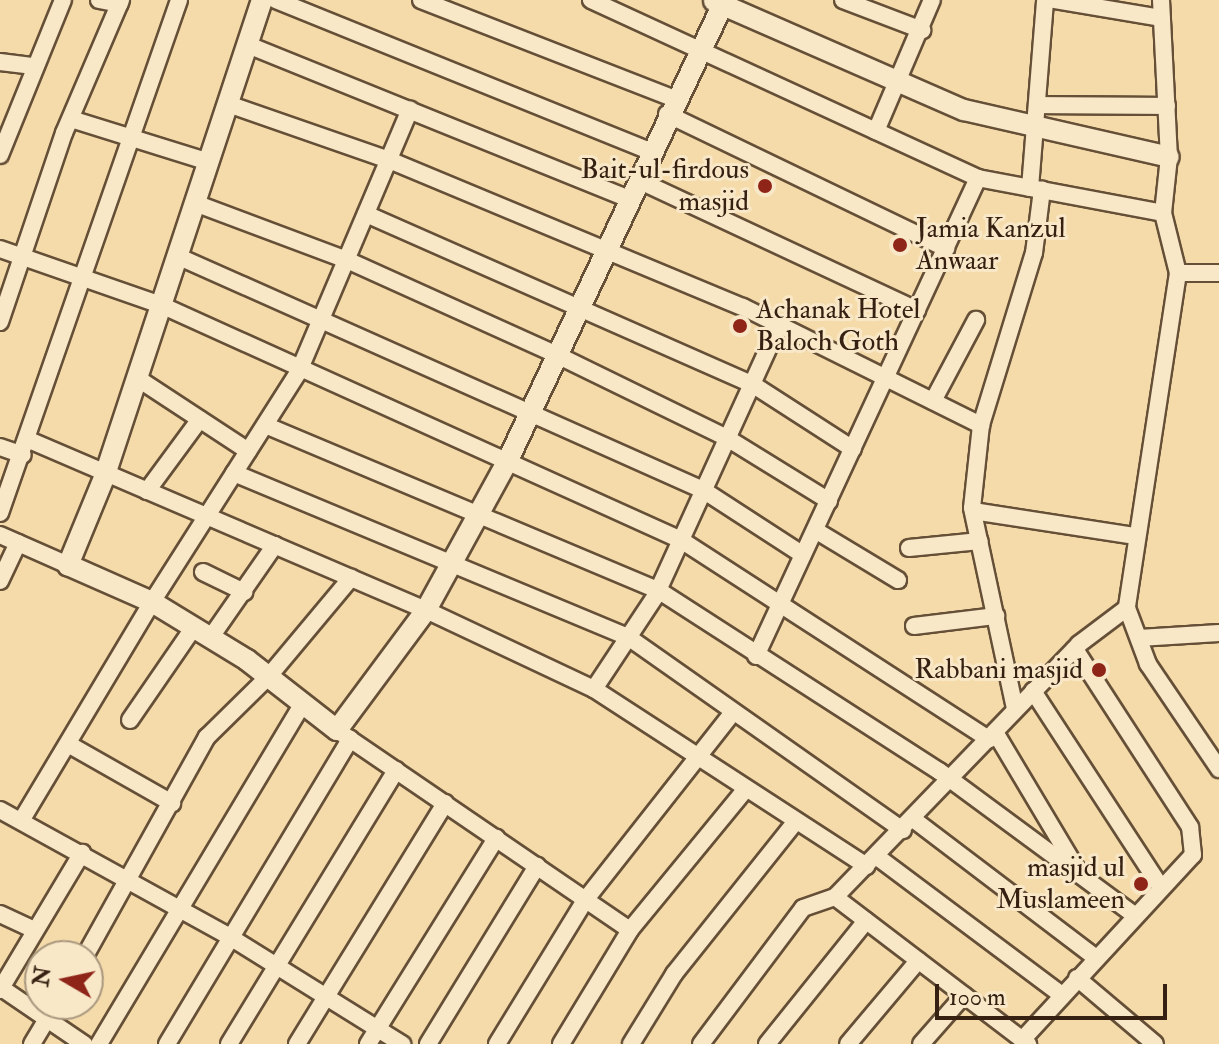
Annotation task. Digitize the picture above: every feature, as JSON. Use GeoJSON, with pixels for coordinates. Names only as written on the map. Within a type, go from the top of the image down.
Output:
{"type":"FeatureCollection","features":[{"type":"Feature","properties":{"kind":"street"},"geometry":{"type":"LineString","coordinates":[[0,155],[3,130],[63,0]]}},
{"type":"Feature","properties":{"kind":"street"},"geometry":{"type":"LineString","coordinates":[[0,322],[71,119],[120,2],[99,0]]}},
{"type":"Feature","properties":{"kind":"street"},"geometry":{"type":"LineString","coordinates":[[0,513],[7,477],[26,448],[179,0]]}},
{"type":"Feature","properties":{"kind":"street"},"geometry":{"type":"LineString","coordinates":[[421,0],[671,106],[946,248]]}},
{"type":"Feature","properties":{"kind":"street"},"geometry":{"type":"LineString","coordinates":[[591,0],[978,178],[1163,213]]}},
{"type":"Feature","properties":{"kind":"street"},"geometry":{"type":"LineString","coordinates":[[843,0],[922,30]]}},
{"type":"Feature","properties":{"kind":"street"},"geometry":{"type":"LineString","coordinates":[[876,131],[922,30],[932,0]]}},
{"type":"Feature","properties":{"kind":"street"},"geometry":{"type":"LineString","coordinates":[[1015,709],[973,511],[981,425],[1034,253],[1035,129],[1045,0]]}},
{"type":"Feature","properties":{"kind":"street"},"geometry":{"type":"LineString","coordinates":[[1054,0],[1162,18]]}},
{"type":"Feature","properties":{"kind":"street"},"geometry":{"type":"LineString","coordinates":[[1161,0],[1169,157],[1163,213],[1178,273],[1134,536],[1127,608],[1148,664],[1219,769]]}},
{"type":"Feature","properties":{"kind":"street"},"geometry":{"type":"LineString","coordinates":[[68,565],[106,473],[261,1],[650,151]]}},
{"type":"Feature","properties":{"kind":"street"},"geometry":{"type":"LineString","coordinates":[[167,1044],[344,734],[426,610],[508,460],[720,1],[898,77],[964,110],[1035,129],[1169,157]]}},
{"type":"Feature","properties":{"kind":"street"},"geometry":{"type":"LineString","coordinates":[[248,45],[629,199]]}},
{"type":"Feature","properties":{"kind":"street"},"geometry":{"type":"LineString","coordinates":[[0,62],[34,66]]}},
{"type":"Feature","properties":{"kind":"street"},"geometry":{"type":"LineString","coordinates":[[228,104],[389,160],[779,325],[981,425]]}},
{"type":"Feature","properties":{"kind":"street"},"geometry":{"type":"LineString","coordinates":[[1037,105],[1167,106]]}},
{"type":"Feature","properties":{"kind":"street"},"geometry":{"type":"LineString","coordinates":[[21,821],[152,602],[299,371],[410,110]]}},
{"type":"Feature","properties":{"kind":"street"},"geometry":{"type":"LineString","coordinates":[[71,119],[209,162]]}},
{"type":"Feature","properties":{"kind":"street"},"geometry":{"type":"LineString","coordinates":[[756,656],[978,178]]}},
{"type":"Feature","properties":{"kind":"street"},"geometry":{"type":"LineString","coordinates":[[638,180],[917,310]]}},
{"type":"Feature","properties":{"kind":"street"},"geometry":{"type":"LineString","coordinates":[[195,203],[347,260],[557,355],[727,438],[829,501]]}},
{"type":"Feature","properties":{"kind":"street"},"geometry":{"type":"LineString","coordinates":[[366,214],[752,384],[853,449]]}},
{"type":"Feature","properties":{"kind":"street"},"geometry":{"type":"LineString","coordinates":[[0,249],[161,305],[299,371],[508,460],[681,540],[782,600],[992,736],[1080,875]]}},
{"type":"Feature","properties":{"kind":"street"},"geometry":{"type":"LineString","coordinates":[[177,256],[703,490],[803,555]]}},
{"type":"Feature","properties":{"kind":"street"},"geometry":{"type":"LineString","coordinates":[[1178,273],[1219,273]]}},
{"type":"Feature","properties":{"kind":"street"},"geometry":{"type":"LineString","coordinates":[[933,401],[976,320]]}},
{"type":"Feature","properties":{"kind":"street"},"geometry":{"type":"LineString","coordinates":[[594,689],[658,590],[779,325]]}},
{"type":"Feature","properties":{"kind":"street"},"geometry":{"type":"LineString","coordinates":[[137,378],[248,451]]}},
{"type":"Feature","properties":{"kind":"street"},"geometry":{"type":"LineString","coordinates":[[147,491],[200,419]]}},
{"type":"Feature","properties":{"kind":"street"},"geometry":{"type":"LineString","coordinates":[[265,425],[658,590],[952,780],[1134,915]]}},
{"type":"Feature","properties":{"kind":"street"},"geometry":{"type":"LineString","coordinates":[[0,447],[26,448],[106,473],[426,610],[594,689],[745,790],[872,861],[1062,995]]}},
{"type":"Feature","properties":{"kind":"street"},"geometry":{"type":"LineString","coordinates":[[234,473],[628,637],[733,712],[908,825],[1095,957]]}},
{"type":"Feature","properties":{"kind":"street"},"geometry":{"type":"LineString","coordinates":[[973,511],[1134,536]]}},
{"type":"Feature","properties":{"kind":"street"},"geometry":{"type":"LineString","coordinates":[[815,530],[898,580]]}},
{"type":"Feature","properties":{"kind":"street"},"geometry":{"type":"LineString","coordinates":[[0,535],[152,602],[203,632],[269,676],[344,734],[630,930]]}},
{"type":"Feature","properties":{"kind":"street"},"geometry":{"type":"LineString","coordinates":[[909,548],[980,541]]}},
{"type":"Feature","properties":{"kind":"street"},"geometry":{"type":"LineString","coordinates":[[0,581],[18,543]]}},
{"type":"Feature","properties":{"kind":"street"},"geometry":{"type":"LineString","coordinates":[[130,720],[203,632],[244,592],[275,545]]}},
{"type":"Feature","properties":{"kind":"street"},"geometry":{"type":"LineString","coordinates":[[203,572],[244,592]]}},
{"type":"Feature","properties":{"kind":"street"},"geometry":{"type":"LineString","coordinates":[[94,940],[207,737],[269,676],[351,578]]}},
{"type":"Feature","properties":{"kind":"street"},"geometry":{"type":"LineString","coordinates":[[701,1044],[803,908],[835,897],[952,780],[1015,709],[1075,649],[1127,608]]}},
{"type":"Feature","properties":{"kind":"street"},"geometry":{"type":"LineString","coordinates":[[914,626],[996,616]]}},
{"type":"Feature","properties":{"kind":"street"},"geometry":{"type":"LineString","coordinates":[[1139,638],[1219,633]]}},
{"type":"Feature","properties":{"kind":"street"},"geometry":{"type":"LineString","coordinates":[[835,897],[1025,1042],[1095,957],[1193,855],[1190,827],[1075,649]]}},
{"type":"Feature","properties":{"kind":"street"},"geometry":{"type":"LineString","coordinates":[[1033,691],[1161,887]]}},
{"type":"Feature","properties":{"kind":"street"},"geometry":{"type":"LineString","coordinates":[[99,1044],[303,703]]}},
{"type":"Feature","properties":{"kind":"street"},"geometry":{"type":"LineString","coordinates":[[497,1044],[586,899],[733,712]]}},
{"type":"Feature","properties":{"kind":"street"},"geometry":{"type":"LineString","coordinates":[[68,744],[172,803]]}},
{"type":"Feature","properties":{"kind":"street"},"geometry":{"type":"LineString","coordinates":[[229,1044],[396,770]]}},
{"type":"Feature","properties":{"kind":"street"},"geometry":{"type":"LineString","coordinates":[[561,1044],[630,930],[745,790]]}},
{"type":"Feature","properties":{"kind":"street"},"geometry":{"type":"LineString","coordinates":[[297,1044],[445,803]]}},
{"type":"Feature","properties":{"kind":"street"},"geometry":{"type":"LineString","coordinates":[[0,810],[230,937],[402,1044]]}},
{"type":"Feature","properties":{"kind":"street"},"geometry":{"type":"LineString","coordinates":[[631,1044],[674,974],[796,821]]}},
{"type":"Feature","properties":{"kind":"street"},"geometry":{"type":"LineString","coordinates":[[368,1044],[496,838]]}},
{"type":"Feature","properties":{"kind":"street"},"geometry":{"type":"LineString","coordinates":[[24,998],[1,988],[82,853]]}},
{"type":"Feature","properties":{"kind":"street"},"geometry":{"type":"LineString","coordinates":[[428,1044],[537,866]]}},
{"type":"Feature","properties":{"kind":"street"},"geometry":{"type":"LineString","coordinates":[[0,914],[34,930]]}},
{"type":"Feature","properties":{"kind":"street"},"geometry":{"type":"LineString","coordinates":[[767,1044],[866,921]]}},
{"type":"Feature","properties":{"kind":"street"},"geometry":{"type":"LineString","coordinates":[[848,1044],[918,961]]}},
{"type":"Feature","properties":{"kind":"street"},"geometry":{"type":"LineString","coordinates":[[1077,978],[1155,1044]]}},
{"type":"Feature","properties":{"kind":"street"},"geometry":{"type":"LineString","coordinates":[[921,1044],[964,995]]}},
{"type":"Feature","properties":{"kind":"street"},"geometry":{"type":"LineString","coordinates":[[32,1044],[47,1020]]}},
{"type":"Feature","properties":{"kind":"street"},"geometry":{"type":"LineString","coordinates":[[61,1020],[84,1044]]}},
{"type":"Feature","properties":{"kind":"place","name":"Bait-ul-firdous masjid"},"geometry":{"type":"Point","coordinates":[765,186]}},
{"type":"Feature","properties":{"kind":"place","name":"Jamia Kanzul Anwaar"},"geometry":{"type":"Point","coordinates":[900,245]}},
{"type":"Feature","properties":{"kind":"place","name":"Achanak Hotel Baloch Goth"},"geometry":{"type":"Point","coordinates":[740,326]}},
{"type":"Feature","properties":{"kind":"place","name":"Rabbani masjid"},"geometry":{"type":"Point","coordinates":[1099,670]}},
{"type":"Feature","properties":{"kind":"place","name":"masjid ul Muslameen"},"geometry":{"type":"Point","coordinates":[1141,884]}}]}
